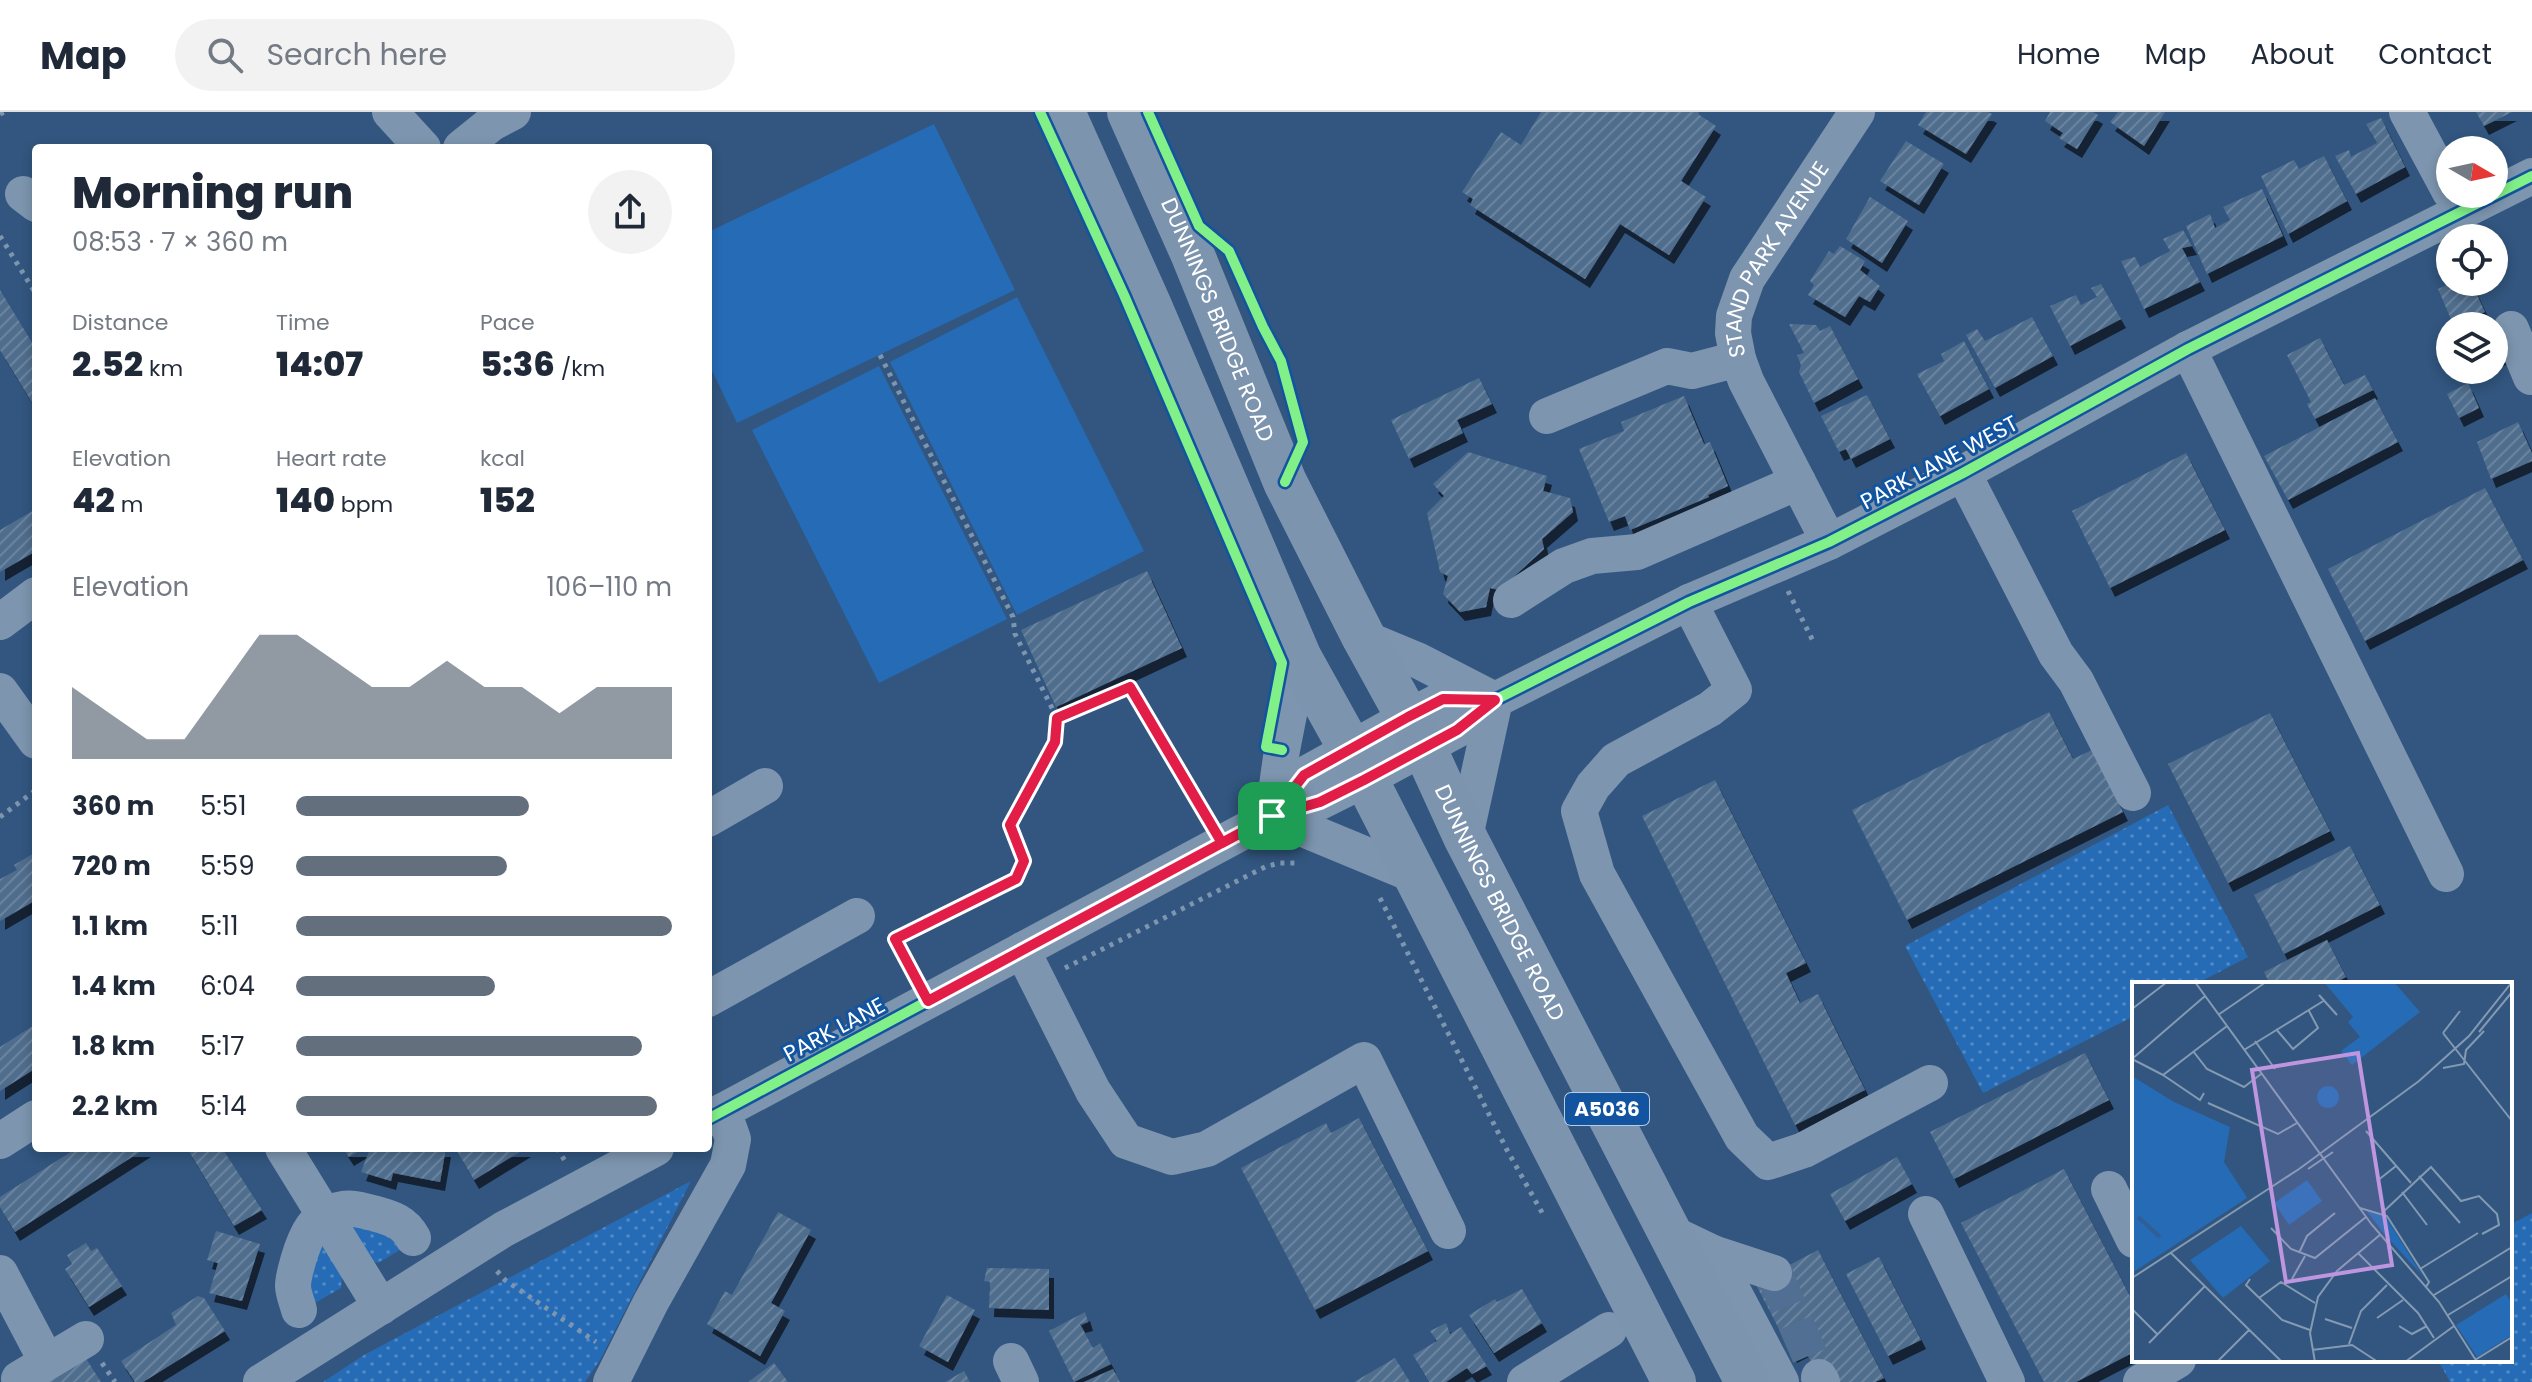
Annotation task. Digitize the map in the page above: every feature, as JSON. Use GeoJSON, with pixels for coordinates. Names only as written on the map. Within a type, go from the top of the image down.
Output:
{"type":"FeatureCollection","features":[{"type":"Feature","properties":{"kind":"highway","name":"DUNNINGS BRIDGE ROAD"},"geometry":{"type":"LineString","coordinates":[[1063,112],[1150,306],[1300,658],[1465,837],[1747,1382]]}},
{"type":"Feature","properties":{"kind":"highway","name":"DUNNINGS BRIDGE ROAD"},"geometry":{"type":"LineString","coordinates":[[1129,112],[1192,253],[1285,482],[1364,638]]}},
{"type":"Feature","properties":{"kind":"highway"},"geometry":{"type":"LineString","coordinates":[[1364,638],[1359,703],[1385,749]]}},
{"type":"Feature","properties":{"kind":"highway","name":"DUNNINGS BRIDGE ROAD"},"geometry":{"type":"LineString","coordinates":[[1385,749],[1412,874],[1674,1382]]}},
{"type":"Feature","properties":{"kind":"street"},"geometry":{"type":"LineString","coordinates":[[390,112],[419,144]]}},
{"type":"Feature","properties":{"kind":"street"},"geometry":{"type":"LineString","coordinates":[[466,144],[492,123],[513,112]]}},
{"type":"Feature","properties":{"kind":"street","name":"STAND PARK AVENUE"},"geometry":{"type":"LineString","coordinates":[[1829,542],[1738,359],[1733,325],[1747,279],[1857,112]]}},
{"type":"Feature","properties":{"kind":"street"},"geometry":{"type":"LineString","coordinates":[[2407,112],[2436,166]]}},
{"type":"Feature","properties":{"kind":"street","name":"PARK LANE WEST"},"geometry":{"type":"LineString","coordinates":[[2508,183],[2532,176]]}},
{"type":"Feature","properties":{"kind":"street","name":"PARK LANE WEST"},"geometry":{"type":"LineString","coordinates":[[1385,749],[1443,699],[1495,700],[1689,602],[1829,542],[1963,473],[2438,208]]}},
{"type":"Feature","properties":{"kind":"street"},"geometry":{"type":"LineString","coordinates":[[2511,329],[2522,379]]}},
{"type":"Feature","properties":{"kind":"street"},"geometry":{"type":"LineString","coordinates":[[2188,349],[2446,874]]}},
{"type":"Feature","properties":{"kind":"street"},"geometry":{"type":"LineString","coordinates":[[1547,416],[1667,366],[1692,371],[1738,359]]}},
{"type":"Feature","properties":{"kind":"street"},"geometry":{"type":"LineString","coordinates":[[1963,473],[2056,654],[2076,681],[2133,793]]}},
{"type":"Feature","properties":{"kind":"street"},"geometry":{"type":"LineString","coordinates":[[1511,600],[1564,566],[1592,556],[1637,552],[1798,482]]}},
{"type":"Feature","properties":{"kind":"street"},"geometry":{"type":"LineString","coordinates":[[0,622],[32,598]]}},
{"type":"Feature","properties":{"kind":"street"},"geometry":{"type":"LineString","coordinates":[[1689,602],[1734,690],[1710,709],[1616,760],[1593,786],[1579,811],[1597,874],[1742,1137],[1768,1162],[1804,1150],[1930,1083]]}},
{"type":"Feature","properties":{"kind":"street"},"geometry":{"type":"LineString","coordinates":[[1364,638],[1417,660],[1495,700],[1465,837]]}},
{"type":"Feature","properties":{"kind":"street"},"geometry":{"type":"LineString","coordinates":[[1300,658],[1272,816],[1412,874]]}},
{"type":"Feature","properties":{"kind":"street"},"geometry":{"type":"LineString","coordinates":[[0,691],[32,735]]}},
{"type":"Feature","properties":{"kind":"street","name":"PARK LANE"},"geometry":{"type":"LineString","coordinates":[[625,1375],[651,1302],[728,1165],[733,1139],[716,1115],[1272,816],[1320,802],[1385,749]]}},
{"type":"Feature","properties":{"kind":"street"},"geometry":{"type":"LineString","coordinates":[[712,813],[765,786]]}},
{"type":"Feature","properties":{"kind":"street"},"geometry":{"type":"LineString","coordinates":[[712,997],[857,916]]}},
{"type":"Feature","properties":{"kind":"street"},"geometry":{"type":"LineString","coordinates":[[1022,950],[1093,1091],[1126,1141],[1172,1157],[1207,1149],[1364,1060],[1448,1231]]}},
{"type":"Feature","properties":{"kind":"street"},"geometry":{"type":"LineString","coordinates":[[0,1141],[32,1121]]}},
{"type":"Feature","properties":{"kind":"street"},"geometry":{"type":"LineString","coordinates":[[285,1152],[381,1307]]}},
{"type":"Feature","properties":{"kind":"street"},"geometry":{"type":"LineString","coordinates":[[261,1382],[504,1229],[590,1161],[636,1152]]}},
{"type":"Feature","properties":{"kind":"street"},"geometry":{"type":"LineString","coordinates":[[2109,1189],[2132,1236]]}},
{"type":"Feature","properties":{"kind":"street"},"geometry":{"type":"LineString","coordinates":[[299,1310],[293,1285],[295,1273],[312,1225],[325,1216],[340,1209],[357,1209],[399,1221],[408,1228],[413,1238]]}},
{"type":"Feature","properties":{"kind":"street"},"geometry":{"type":"LineString","coordinates":[[1926,1214],[2007,1382]]}},
{"type":"Feature","properties":{"kind":"street"},"geometry":{"type":"LineString","coordinates":[[1669,1232],[1713,1253],[1774,1273]]}},
{"type":"Feature","properties":{"kind":"street"},"geometry":{"type":"LineString","coordinates":[[1713,1253],[1781,1382]]}},
{"type":"Feature","properties":{"kind":"street"},"geometry":{"type":"LineString","coordinates":[[0,1273],[33,1371],[86,1339]]}},
{"type":"Feature","properties":{"kind":"street"},"geometry":{"type":"LineString","coordinates":[[1525,1382],[1609,1330]]}},
{"type":"Feature","properties":{"kind":"street"},"geometry":{"type":"LineString","coordinates":[[2141,1382],[2175,1362]]}},
{"type":"Feature","properties":{"kind":"path"},"geometry":{"type":"LineString","coordinates":[[0,236],[32,288]]}},
{"type":"Feature","properties":{"kind":"path"},"geometry":{"type":"LineString","coordinates":[[880,355],[1013,617],[1015,634],[1057,718],[1055,742],[1010,825],[1024,861],[1016,879],[895,939],[928,1001]]}},
{"type":"Feature","properties":{"kind":"path"},"geometry":{"type":"LineString","coordinates":[[1776,565],[1814,643]]}},
{"type":"Feature","properties":{"kind":"path"},"geometry":{"type":"LineString","coordinates":[[1057,718],[1130,687],[1222,843]]}},
{"type":"Feature","properties":{"kind":"path"},"geometry":{"type":"LineString","coordinates":[[0,817],[32,793]]}},
{"type":"Feature","properties":{"kind":"path"},"geometry":{"type":"LineString","coordinates":[[567,1152],[590,1161]]}},
{"type":"Feature","properties":{"kind":"path"},"geometry":{"type":"LineString","coordinates":[[496,1270],[625,1375]]}},
{"type":"Feature","properties":{"kind":"shaded area"},"geometry":{"type":"Polygon","coordinates":[[[934,124],[1015,290],[737,423],[712,370],[712,230],[934,124]]]}},
{"type":"Feature","properties":{"kind":"shaded area"},"geometry":{"type":"Polygon","coordinates":[[[1017,297],[1144,551],[1017,615],[890,362],[1017,297]]]}},
{"type":"Feature","properties":{"kind":"shaded area"},"geometry":{"type":"Polygon","coordinates":[[[879,366],[1007,619],[879,683],[752,430],[879,366]]]}},
{"type":"Feature","properties":{"kind":"shaded area"},"geometry":{"type":"Polygon","coordinates":[[[2168,805],[2248,957],[2200,982],[2132,982],[2132,1017],[1983,1093],[1905,946],[2168,805]]]}},
{"type":"Feature","properties":{"kind":"shaded area"},"geometry":{"type":"Polygon","coordinates":[[[691,1181],[600,1360],[585,1382],[323,1382],[364,1355],[691,1181]]]}},
{"type":"Feature","properties":{"kind":"shaded area"},"geometry":{"type":"Polygon","coordinates":[[[2532,1213],[2532,1382],[2450,1382],[2439,1362],[2512,1362],[2512,1224],[2532,1213]]]}},
{"type":"Feature","properties":{"kind":"shaded area"},"geometry":{"type":"Polygon","coordinates":[[[350,1224],[387,1227],[405,1247],[378,1263],[369,1260],[350,1224]]]}},
{"type":"Feature","properties":{"kind":"shaded area"},"geometry":{"type":"Polygon","coordinates":[[[323,1243],[342,1276],[341,1288],[313,1304],[304,1279],[323,1243]]]}},
{"type":"Feature","properties":{"kind":"building"},"geometry":{"type":"Polygon","coordinates":[[[1541,112],[1699,112],[1716,126],[1681,181],[1706,197],[1669,255],[1620,224],[1585,279],[1470,205],[1473,199],[1462,192],[1501,132],[1521,145],[1541,112]]]}},
{"type":"Feature","properties":{"kind":"building"},"geometry":{"type":"Polygon","coordinates":[[[1926,112],[1992,114],[1966,154],[1918,125],[1926,112]]]}},
{"type":"Feature","properties":{"kind":"building"},"geometry":{"type":"Polygon","coordinates":[[[2050,112],[2093,112],[2098,115],[2077,149],[2059,138],[2063,133],[2045,121],[2050,112]]]}},
{"type":"Feature","properties":{"kind":"building"},"geometry":{"type":"Polygon","coordinates":[[[2118,112],[2165,112],[2144,146],[2110,122],[2118,112]]]}},
{"type":"Feature","properties":{"kind":"building"},"geometry":{"type":"Polygon","coordinates":[[[2476,112],[2512,112],[2484,126],[2476,112]]]}},
{"type":"Feature","properties":{"kind":"building"},"geometry":{"type":"Polygon","coordinates":[[[2381,118],[2405,167],[2356,194],[2335,156],[2349,150],[2351,157],[2377,143],[2366,124],[2381,118]]]}},
{"type":"Feature","properties":{"kind":"building"},"geometry":{"type":"Polygon","coordinates":[[[1906,141],[1944,164],[1919,205],[1880,181],[1906,141]]]}},
{"type":"Feature","properties":{"kind":"building"},"geometry":{"type":"Polygon","coordinates":[[[2324,156],[2347,201],[2288,234],[2261,176],[2294,160],[2299,169],[2324,156]]]}},
{"type":"Feature","properties":{"kind":"building"},"geometry":{"type":"Polygon","coordinates":[[[2262,189],[2283,236],[2207,274],[2186,226],[2210,214],[2215,228],[2230,220],[2223,207],[2262,189]]]}},
{"type":"Feature","properties":{"kind":"building"},"geometry":{"type":"Polygon","coordinates":[[[1870,197],[1908,221],[1882,263],[1846,239],[1870,197]]]}},
{"type":"Feature","properties":{"kind":"building"},"geometry":{"type":"Polygon","coordinates":[[[2183,230],[2192,246],[2182,248],[2200,282],[2144,309],[2121,261],[2135,257],[2140,267],[2170,251],[2163,239],[2183,230]]]}},
{"type":"Feature","properties":{"kind":"building"},"geometry":{"type":"Polygon","coordinates":[[[1840,246],[1865,261],[1860,270],[1880,286],[1870,302],[1859,296],[1845,317],[1808,295],[1814,285],[1810,281],[1829,251],[1834,254],[1840,246]]]}},
{"type":"Feature","properties":{"kind":"building"},"geometry":{"type":"Polygon","coordinates":[[[2101,284],[2121,319],[2070,346],[2050,306],[2076,295],[2081,305],[2097,297],[2091,288],[2101,284]]]}},
{"type":"Feature","properties":{"kind":"building"},"geometry":{"type":"Polygon","coordinates":[[[0,290],[32,342],[32,402],[0,350],[0,290]]]}},
{"type":"Feature","properties":{"kind":"building"},"geometry":{"type":"Polygon","coordinates":[[[2441,296],[2478,296],[2485,312],[2448,312],[2441,296]]]}},
{"type":"Feature","properties":{"kind":"building"},"geometry":{"type":"Polygon","coordinates":[[[2032,317],[2053,356],[1995,388],[1966,335],[1977,329],[1985,341],[2032,317]]]}},
{"type":"Feature","properties":{"kind":"building"},"geometry":{"type":"Polygon","coordinates":[[[1789,324],[1816,325],[1820,331],[1830,326],[1858,379],[1814,403],[1799,372],[1801,365],[1797,355],[1804,353],[1789,324]]]}},
{"type":"Feature","properties":{"kind":"building"},"geometry":{"type":"Polygon","coordinates":[[[2320,338],[2344,385],[2365,375],[2373,390],[2315,419],[2307,404],[2311,402],[2287,355],[2320,338]]]}},
{"type":"Feature","properties":{"kind":"building"},"geometry":{"type":"Polygon","coordinates":[[[1964,341],[1989,389],[1940,416],[1917,374],[1944,361],[1941,354],[1964,341]]]}},
{"type":"Feature","properties":{"kind":"building"},"geometry":{"type":"Polygon","coordinates":[[[1479,378],[1492,404],[1457,420],[1463,433],[1409,459],[1391,420],[1479,378]]]}},
{"type":"Feature","properties":{"kind":"building"},"geometry":{"type":"Polygon","coordinates":[[[2468,384],[2479,408],[2459,418],[2447,394],[2468,384]]]}},
{"type":"Feature","properties":{"kind":"building"},"geometry":{"type":"Polygon","coordinates":[[[1867,395],[1890,439],[1851,459],[1846,449],[1839,452],[1821,416],[1867,395]]]}},
{"type":"Feature","properties":{"kind":"building"},"geometry":{"type":"Polygon","coordinates":[[[1684,396],[1704,444],[1710,442],[1728,486],[1630,530],[1625,516],[1609,522],[1579,449],[1624,431],[1621,422],[1684,396]]]}},
{"type":"Feature","properties":{"kind":"building"},"geometry":{"type":"Polygon","coordinates":[[[2375,398],[2398,442],[2288,500],[2264,456],[2375,398]]]}},
{"type":"Feature","properties":{"kind":"building"},"geometry":{"type":"Polygon","coordinates":[[[2518,422],[2532,453],[2532,461],[2491,479],[2477,442],[2518,422]]]}},
{"type":"Feature","properties":{"kind":"building"},"geometry":{"type":"Polygon","coordinates":[[[1468,452],[1547,476],[1543,491],[1570,498],[1573,512],[1542,539],[1544,549],[1499,590],[1490,588],[1486,607],[1460,612],[1443,594],[1448,576],[1440,572],[1427,513],[1444,496],[1433,484],[1468,452]]]}},
{"type":"Feature","properties":{"kind":"building"},"geometry":{"type":"Polygon","coordinates":[[[2186,453],[2225,530],[2110,588],[2072,511],[2186,453]]]}},
{"type":"Feature","properties":{"kind":"building"},"geometry":{"type":"Polygon","coordinates":[[[2485,488],[2523,560],[2365,641],[2328,569],[2485,488]]]}},
{"type":"Feature","properties":{"kind":"building"},"geometry":{"type":"Polygon","coordinates":[[[32,511],[32,553],[0,572],[0,530],[32,511]]]}},
{"type":"Feature","properties":{"kind":"building"},"geometry":{"type":"Polygon","coordinates":[[[1147,571],[1182,648],[1056,707],[1021,630],[1147,571]]]}},
{"type":"Feature","properties":{"kind":"building"},"geometry":{"type":"Polygon","coordinates":[[[2049,712],[2073,759],[2092,750],[2123,812],[1907,920],[1852,810],[2049,712]]]}},
{"type":"Feature","properties":{"kind":"building"},"geometry":{"type":"Polygon","coordinates":[[[2270,713],[2330,831],[2228,883],[2168,764],[2270,713]]]}},
{"type":"Feature","properties":{"kind":"building"},"geometry":{"type":"Polygon","coordinates":[[[1715,780],[1806,963],[1786,973],[1800,1003],[1818,994],[1865,1090],[1795,1125],[1642,816],[1715,780]]]}},
{"type":"Feature","properties":{"kind":"building"},"geometry":{"type":"Polygon","coordinates":[[[2350,846],[2380,905],[2284,954],[2254,895],[2350,846]]]}},
{"type":"Feature","properties":{"kind":"building"},"geometry":{"type":"Polygon","coordinates":[[[32,854],[32,902],[0,921],[0,879],[17,870],[14,865],[32,854]]]}},
{"type":"Feature","properties":{"kind":"building"},"geometry":{"type":"Polygon","coordinates":[[[2327,940],[2346,977],[2337,982],[2269,982],[2264,972],[2327,940]]]}},
{"type":"Feature","properties":{"kind":"building"},"geometry":{"type":"Polygon","coordinates":[[[32,1027],[32,1071],[0,1091],[0,1047],[32,1027]]]}},
{"type":"Feature","properties":{"kind":"building"},"geometry":{"type":"Polygon","coordinates":[[[2085,1053],[2109,1100],[1954,1179],[1930,1132],[2085,1053]]]}},
{"type":"Feature","properties":{"kind":"building"},"geometry":{"type":"Polygon","coordinates":[[[1359,1118],[1428,1251],[1315,1310],[1241,1168],[1326,1123],[1331,1133],[1359,1118]]]}},
{"type":"Feature","properties":{"kind":"building"},"geometry":{"type":"Polygon","coordinates":[[[71,1152],[140,1152],[15,1232],[0,1207],[0,1197],[71,1152]]]}},
{"type":"Feature","properties":{"kind":"building"},"geometry":{"type":"Polygon","coordinates":[[[189,1152],[225,1152],[262,1210],[234,1226],[189,1152]]]}},
{"type":"Feature","properties":{"kind":"building"},"geometry":{"type":"Polygon","coordinates":[[[369,1152],[445,1152],[440,1182],[393,1173],[391,1181],[361,1172],[369,1152]]]}},
{"type":"Feature","properties":{"kind":"building"},"geometry":{"type":"Polygon","coordinates":[[[458,1152],[520,1152],[474,1180],[458,1152]]]}},
{"type":"Feature","properties":{"kind":"building"},"geometry":{"type":"Polygon","coordinates":[[[1897,1157],[1912,1184],[1845,1221],[1830,1194],[1897,1157]]]}},
{"type":"Feature","properties":{"kind":"building"},"geometry":{"type":"Polygon","coordinates":[[[2064,1169],[2132,1300],[2132,1353],[2076,1382],[2044,1382],[1961,1223],[2064,1169]]]}},
{"type":"Feature","properties":{"kind":"building"},"geometry":{"type":"Polygon","coordinates":[[[778,1212],[811,1230],[771,1303],[785,1311],[760,1356],[707,1324],[725,1291],[732,1295],[778,1212]]]}},
{"type":"Feature","properties":{"kind":"building"},"geometry":{"type":"Polygon","coordinates":[[[216,1231],[260,1244],[242,1301],[209,1293],[218,1263],[207,1260],[216,1231]]]}},
{"type":"Feature","properties":{"kind":"building"},"geometry":{"type":"Polygon","coordinates":[[[86,1243],[91,1251],[97,1248],[122,1286],[89,1307],[65,1269],[72,1264],[67,1255],[86,1243]]]}},
{"type":"Feature","properties":{"kind":"building"},"geometry":{"type":"Polygon","coordinates":[[[1818,1250],[1884,1378],[1875,1382],[1832,1382],[1819,1377],[1804,1348],[1792,1354],[1755,1283],[1818,1250]]]}},
{"type":"Feature","properties":{"kind":"building"},"geometry":{"type":"Polygon","coordinates":[[[1879,1257],[1921,1340],[1888,1356],[1846,1274],[1879,1257]]]}},
{"type":"Feature","properties":{"kind":"building"},"geometry":{"type":"Polygon","coordinates":[[[987,1268],[1049,1269],[1049,1310],[989,1308],[990,1282],[984,1281],[987,1268]]]}},
{"type":"Feature","properties":{"kind":"building"},"geometry":{"type":"Polygon","coordinates":[[[1522,1289],[1542,1323],[1494,1353],[1469,1315],[1495,1299],[1497,1302],[1522,1289]]]}},
{"type":"Feature","properties":{"kind":"building"},"geometry":{"type":"Polygon","coordinates":[[[947,1295],[975,1310],[948,1362],[919,1346],[947,1295]]]}},
{"type":"Feature","properties":{"kind":"building"},"geometry":{"type":"Polygon","coordinates":[[[198,1296],[204,1298],[225,1331],[143,1382],[135,1382],[121,1361],[176,1325],[171,1313],[198,1296]]]}},
{"type":"Feature","properties":{"kind":"building"},"geometry":{"type":"Polygon","coordinates":[[[1085,1312],[1088,1322],[1080,1324],[1093,1348],[1100,1343],[1111,1364],[1074,1382],[1049,1331],[1085,1312]]]}},
{"type":"Feature","properties":{"kind":"building"},"geometry":{"type":"Polygon","coordinates":[[[1446,1323],[1450,1334],[1461,1327],[1487,1366],[1472,1374],[1467,1368],[1446,1382],[1429,1382],[1413,1355],[1437,1341],[1430,1331],[1446,1323]]]}},
{"type":"Feature","properties":{"kind":"building"},"geometry":{"type":"Polygon","coordinates":[[[85,1357],[101,1382],[45,1382],[85,1357]]]}},
{"type":"Feature","properties":{"kind":"building"},"geometry":{"type":"Polygon","coordinates":[[[1395,1358],[1410,1382],[1354,1382],[1395,1358]]]}},
{"type":"Feature","properties":{"kind":"building"},"geometry":{"type":"Polygon","coordinates":[[[774,1363],[788,1382],[748,1382],[774,1363]]]}},
{"type":"Feature","properties":{"kind":"building"},"geometry":{"type":"Polygon","coordinates":[[[1113,1369],[1120,1382],[1084,1382],[1113,1369]]]}},
{"type":"Feature","properties":{"kind":"building"},"geometry":{"type":"Polygon","coordinates":[[[964,1371],[970,1382],[945,1382],[964,1371]]]}},
{"type":"Feature","properties":{"kind":"tunnel"},"geometry":{"type":"LineString","coordinates":[[1774,1273],[1819,1377]]}},
{"type":"Feature","properties":{"kind":"cycle path"},"geometry":{"type":"LineString","coordinates":[[1040,112],[1124,295],[1282,663],[1266,747],[1282,750]]}},
{"type":"Feature","properties":{"kind":"cycle path"},"geometry":{"type":"LineString","coordinates":[[1148,112],[1199,226],[1229,251],[1281,361],[1303,442],[1285,482]]}},
{"type":"Feature","properties":{"kind":"cycle path"},"geometry":{"type":"LineString","coordinates":[[712,1117],[1272,816],[1320,802],[1364,780],[1457,730],[1495,700],[1689,602],[1829,542],[1963,473],[2188,349],[2532,176]]}},
{"type":"Feature","properties":{"kind":"route"},"geometry":{"type":"LineString","coordinates":[[1272,816],[928,1001],[895,939],[1016,879],[1024,861],[1010,825],[1055,742],[1057,718],[1130,687],[1222,843],[1272,816],[1320,802],[1364,780],[1457,730],[1495,700],[1443,699],[1408,717],[1304,775],[1272,816]]}}]}
